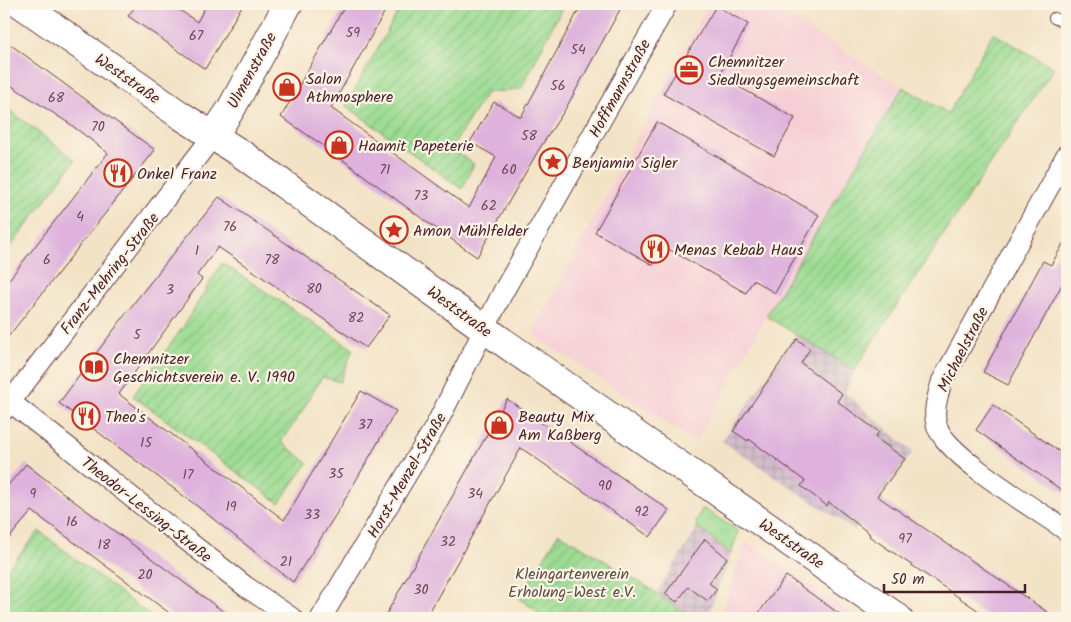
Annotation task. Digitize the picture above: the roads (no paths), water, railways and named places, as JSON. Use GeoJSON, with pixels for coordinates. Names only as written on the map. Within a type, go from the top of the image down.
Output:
{"type":"FeatureCollection","features":[{"type":"Feature","properties":{"kind":"street","name":"Weststraße"},"geometry":{"type":"LineString","coordinates":[[21,4],[213,136],[486,330],[898,618]]}},
{"type":"Feature","properties":{"kind":"street","name":"Ulmenstraße"},"geometry":{"type":"LineString","coordinates":[[213,136],[288,4]]}},
{"type":"Feature","properties":{"kind":"street","name":"Hoffmannstraße"},"geometry":{"type":"LineString","coordinates":[[486,330],[503,292],[667,4]]}},
{"type":"Feature","properties":{"kind":"street","name":"Franz-Mehring-Straße"},"geometry":{"type":"LineString","coordinates":[[6,403],[213,136]]}},
{"type":"Feature","properties":{"kind":"street","name":"Michaelstraße"},"geometry":{"type":"LineString","coordinates":[[1067,154],[942,381],[936,404],[936,426],[952,446],[975,468],[1067,531]]}},
{"type":"Feature","properties":{"kind":"street","name":"Horst-Menzel-Straße"},"geometry":{"type":"LineString","coordinates":[[321,618],[435,427],[486,330]]}},
{"type":"Feature","properties":{"kind":"street","name":"Theodor-Lessing-Straße"},"geometry":{"type":"LineString","coordinates":[[6,403],[245,586],[292,618]]}},
{"type":"Feature","properties":{"kind":"lane"},"geometry":{"type":"LineString","coordinates":[[1054,18],[1067,24]]}},
{"type":"Feature","properties":{"kind":"place","name":"Chemnitzer Siedlungsgemeinschaft"},"geometry":{"type":"Point","coordinates":[689,70]}},
{"type":"Feature","properties":{"kind":"place","name":"Salon Athmosphere"},"geometry":{"type":"Point","coordinates":[287,87]}},
{"type":"Feature","properties":{"kind":"place","name":"Haamit Papeterie"},"geometry":{"type":"Point","coordinates":[339,145]}},
{"type":"Feature","properties":{"kind":"place","name":"Benjamin Sigler"},"geometry":{"type":"Point","coordinates":[553,162]}},
{"type":"Feature","properties":{"kind":"place","name":"Onkel Franz"},"geometry":{"type":"Point","coordinates":[118,173]}},
{"type":"Feature","properties":{"kind":"place","name":"Amon Mühlfelder"},"geometry":{"type":"Point","coordinates":[394,230]}},
{"type":"Feature","properties":{"kind":"place","name":"Menas Kebab Haus"},"geometry":{"type":"Point","coordinates":[655,249]}},
{"type":"Feature","properties":{"kind":"place","name":"Chemnitzer Geschichtsverein e. V. 1990"},"geometry":{"type":"Point","coordinates":[94,367]}},
{"type":"Feature","properties":{"kind":"place","name":"Theo's"},"geometry":{"type":"Point","coordinates":[86,416]}},
{"type":"Feature","properties":{"kind":"place","name":"Beauty Mix Am Kaßberg"},"geometry":{"type":"Point","coordinates":[499,425]}},
{"type":"Feature","properties":{"kind":"park label","name":"Kleingartenverein Erholung-West e.V."},"geometry":{"type":"Point","coordinates":[572,582]}}]}
